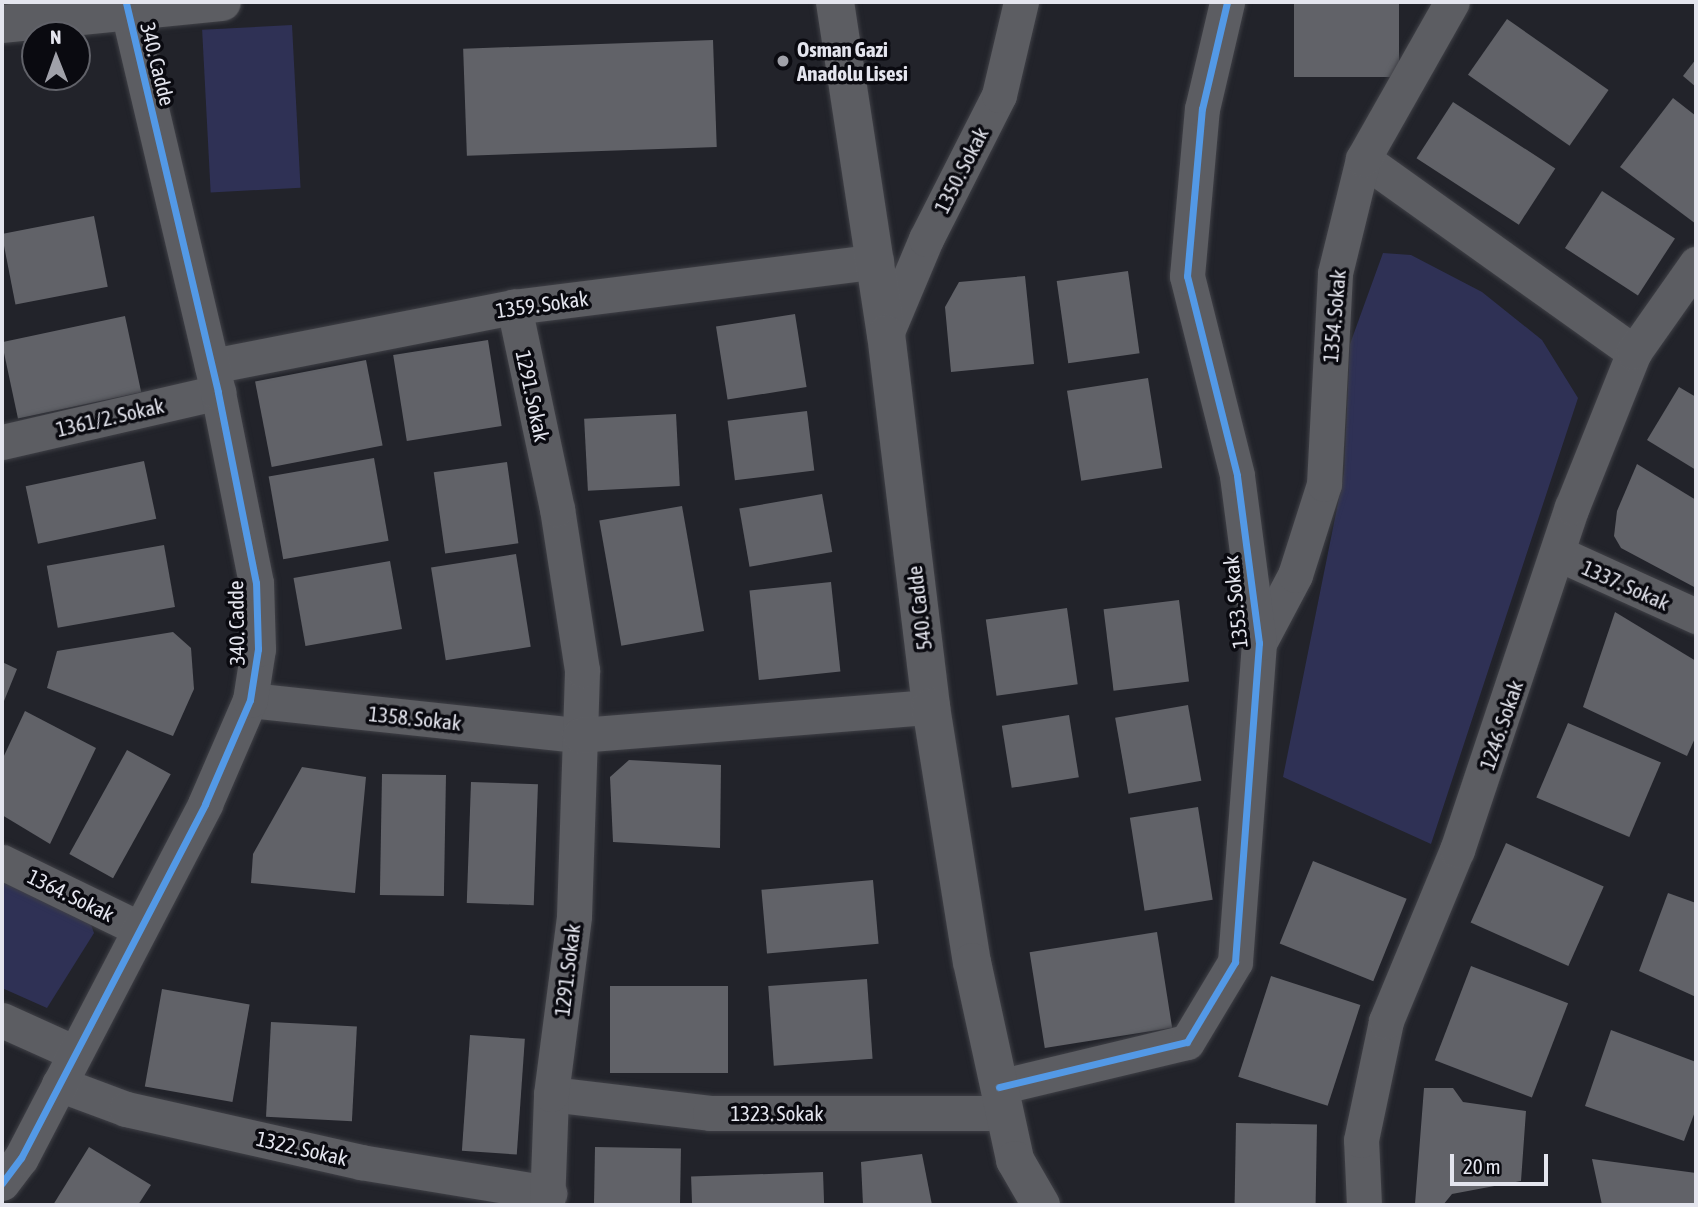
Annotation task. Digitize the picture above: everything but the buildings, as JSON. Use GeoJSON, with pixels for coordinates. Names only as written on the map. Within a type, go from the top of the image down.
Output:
{"type":"FeatureCollection","features":[{"type":"Feature","properties":{"kind":"street"},"geometry":{"type":"LineString","coordinates":[[2,24],[127,8],[222,2]]}},
{"type":"Feature","properties":{"kind":"street","name":"540. Cadde"},"geometry":{"type":"LineString","coordinates":[[835,2],[886,334],[931,707],[972,962],[1015,1160],[1041,1205]]}},
{"type":"Feature","properties":{"kind":"street","name":"1350. Sokak"},"geometry":{"type":"LineString","coordinates":[[886,334],[926,239],[999,95],[1021,2]]}},
{"type":"Feature","properties":{"kind":"street","name":"1353. Sokak"},"geometry":{"type":"LineString","coordinates":[[1002,1100],[1188,1042],[1235,962],[1259,643],[1237,475],[1187,276],[1202,109],[1227,2]]}},
{"type":"Feature","properties":{"kind":"street","name":"1354. Sokak"},"geometry":{"type":"LineString","coordinates":[[1259,643],[1295,575],[1324,484],[1335,273],[1363,159],[1452,2]]}},
{"type":"Feature","properties":{"kind":"street","name":"340. Cadde"},"geometry":{"type":"LineString","coordinates":[[2,1183],[21,1158],[205,804],[250,700],[258,649],[256,583],[215,379],[127,8]]}},
{"type":"Feature","properties":{"kind":"street"},"geometry":{"type":"LineString","coordinates":[[1363,159],[1634,352]]}},
{"type":"Feature","properties":{"kind":"street","name":"1359. Sokak"},"geometry":{"type":"LineString","coordinates":[[215,379],[514,307],[876,261]]}},
{"type":"Feature","properties":{"kind":"street","name":"1246. Sokak"},"geometry":{"type":"LineString","coordinates":[[1364,1205],[1361,1140],[1386,1021],[1457,850],[1557,553],[1634,352],[1696,264]]}},
{"type":"Feature","properties":{"kind":"street","name":"1291. Sokak"},"geometry":{"type":"LineString","coordinates":[[514,307],[557,509],[582,670],[574,916],[551,1094],[548,1199]]}},
{"type":"Feature","properties":{"kind":"street","name":"1361/2. Sokak"},"geometry":{"type":"LineString","coordinates":[[2,442],[215,379]]}},
{"type":"Feature","properties":{"kind":"street","name":"1337. Sokak"},"geometry":{"type":"LineString","coordinates":[[1557,553],[1696,616]]}},
{"type":"Feature","properties":{"kind":"street","name":"1358. Sokak"},"geometry":{"type":"LineString","coordinates":[[250,700],[580,735]]}},
{"type":"Feature","properties":{"kind":"street"},"geometry":{"type":"LineString","coordinates":[[580,735],[931,707]]}},
{"type":"Feature","properties":{"kind":"street","name":"1364. Sokak"},"geometry":{"type":"LineString","coordinates":[[2,862],[140,929]]}},
{"type":"Feature","properties":{"kind":"street"},"geometry":{"type":"LineString","coordinates":[[2,1020],[75,1053]]}},
{"type":"Feature","properties":{"kind":"street","name":"1322. Sokak"},"geometry":{"type":"LineString","coordinates":[[60,1084],[127,1109],[335,1156],[548,1199]]}},
{"type":"Feature","properties":{"kind":"street","name":"1323. Sokak"},"geometry":{"type":"LineString","coordinates":[[551,1094],[710,1113],[1002,1100]]}},
{"type":"Feature","properties":{"kind":"shaded area"},"geometry":{"type":"Polygon","coordinates":[[[292,25],[301,188],[211,192],[202,30],[292,25]]]}},
{"type":"Feature","properties":{"kind":"shaded area"},"geometry":{"type":"Polygon","coordinates":[[[1383,253],[1411,255],[1482,292],[1542,340],[1578,398],[1431,844],[1283,777],[1344,473],[1350,344],[1383,253]]]}},
{"type":"Feature","properties":{"kind":"shaded area"},"geometry":{"type":"Polygon","coordinates":[[[2,878],[90,922],[94,933],[47,1008],[2,988],[2,878]]]}},
{"type":"Feature","properties":{"kind":"cycle path"},"geometry":{"type":"LineString","coordinates":[[2,1183],[21,1158],[205,804],[250,700],[258,649],[256,583],[218,392],[126,2]]}},
{"type":"Feature","properties":{"kind":"cycle path"},"geometry":{"type":"LineString","coordinates":[[999,1087],[1187,1042],[1235,962],[1259,643],[1237,475],[1187,276],[1202,109],[1227,2]]}},
{"type":"Feature","properties":{"kind":"place","name":"Osman Gazi Anadolu Lisesi"},"geometry":{"type":"Point","coordinates":[783,61]}}]}
